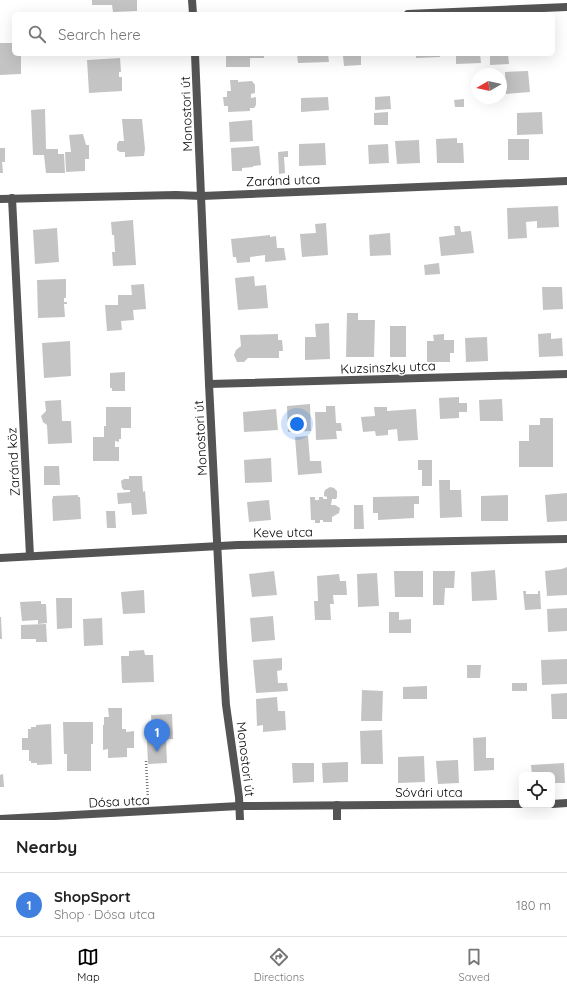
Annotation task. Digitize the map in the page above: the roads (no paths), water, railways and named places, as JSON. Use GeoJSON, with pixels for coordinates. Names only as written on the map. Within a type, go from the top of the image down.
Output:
{"type":"FeatureCollection","features":[{"type":"Feature","properties":{"kind":"street"},"geometry":{"type":"LineString","coordinates":[[192,0],[193,12]]}},
{"type":"Feature","properties":{"kind":"street"},"geometry":{"type":"LineString","coordinates":[[453,12],[567,7]]}},
{"type":"Feature","properties":{"kind":"street","name":"Monostori út"},"geometry":{"type":"LineString","coordinates":[[195,56],[209,384],[226,705],[240,820]]}},
{"type":"Feature","properties":{"kind":"street","name":"Zaránd utca"},"geometry":{"type":"LineString","coordinates":[[0,199],[176,195],[202,196],[567,181]]}},
{"type":"Feature","properties":{"kind":"street","name":"Zaránd köz"},"geometry":{"type":"LineString","coordinates":[[12,198],[30,556]]}},
{"type":"Feature","properties":{"kind":"street","name":"Kuzsinszky utca"},"geometry":{"type":"LineString","coordinates":[[209,384],[567,374]]}},
{"type":"Feature","properties":{"kind":"street","name":"Keve utca"},"geometry":{"type":"LineString","coordinates":[[0,558],[217,546],[567,539]]}},
{"type":"Feature","properties":{"kind":"street","name":"Sóvári utca"},"geometry":{"type":"LineString","coordinates":[[239,806],[519,804]]}},
{"type":"Feature","properties":{"kind":"street"},"geometry":{"type":"LineString","coordinates":[[555,804],[567,804]]}},
{"type":"Feature","properties":{"kind":"street"},"geometry":{"type":"LineString","coordinates":[[337,805],[337,820]]}},
{"type":"Feature","properties":{"kind":"street","name":"Dósa utca"},"geometry":{"type":"LineString","coordinates":[[0,819],[239,806]]}},
{"type":"Feature","properties":{"kind":"place","name":"ShopSport"},"geometry":{"type":"Point","coordinates":[157,752]}}]}
